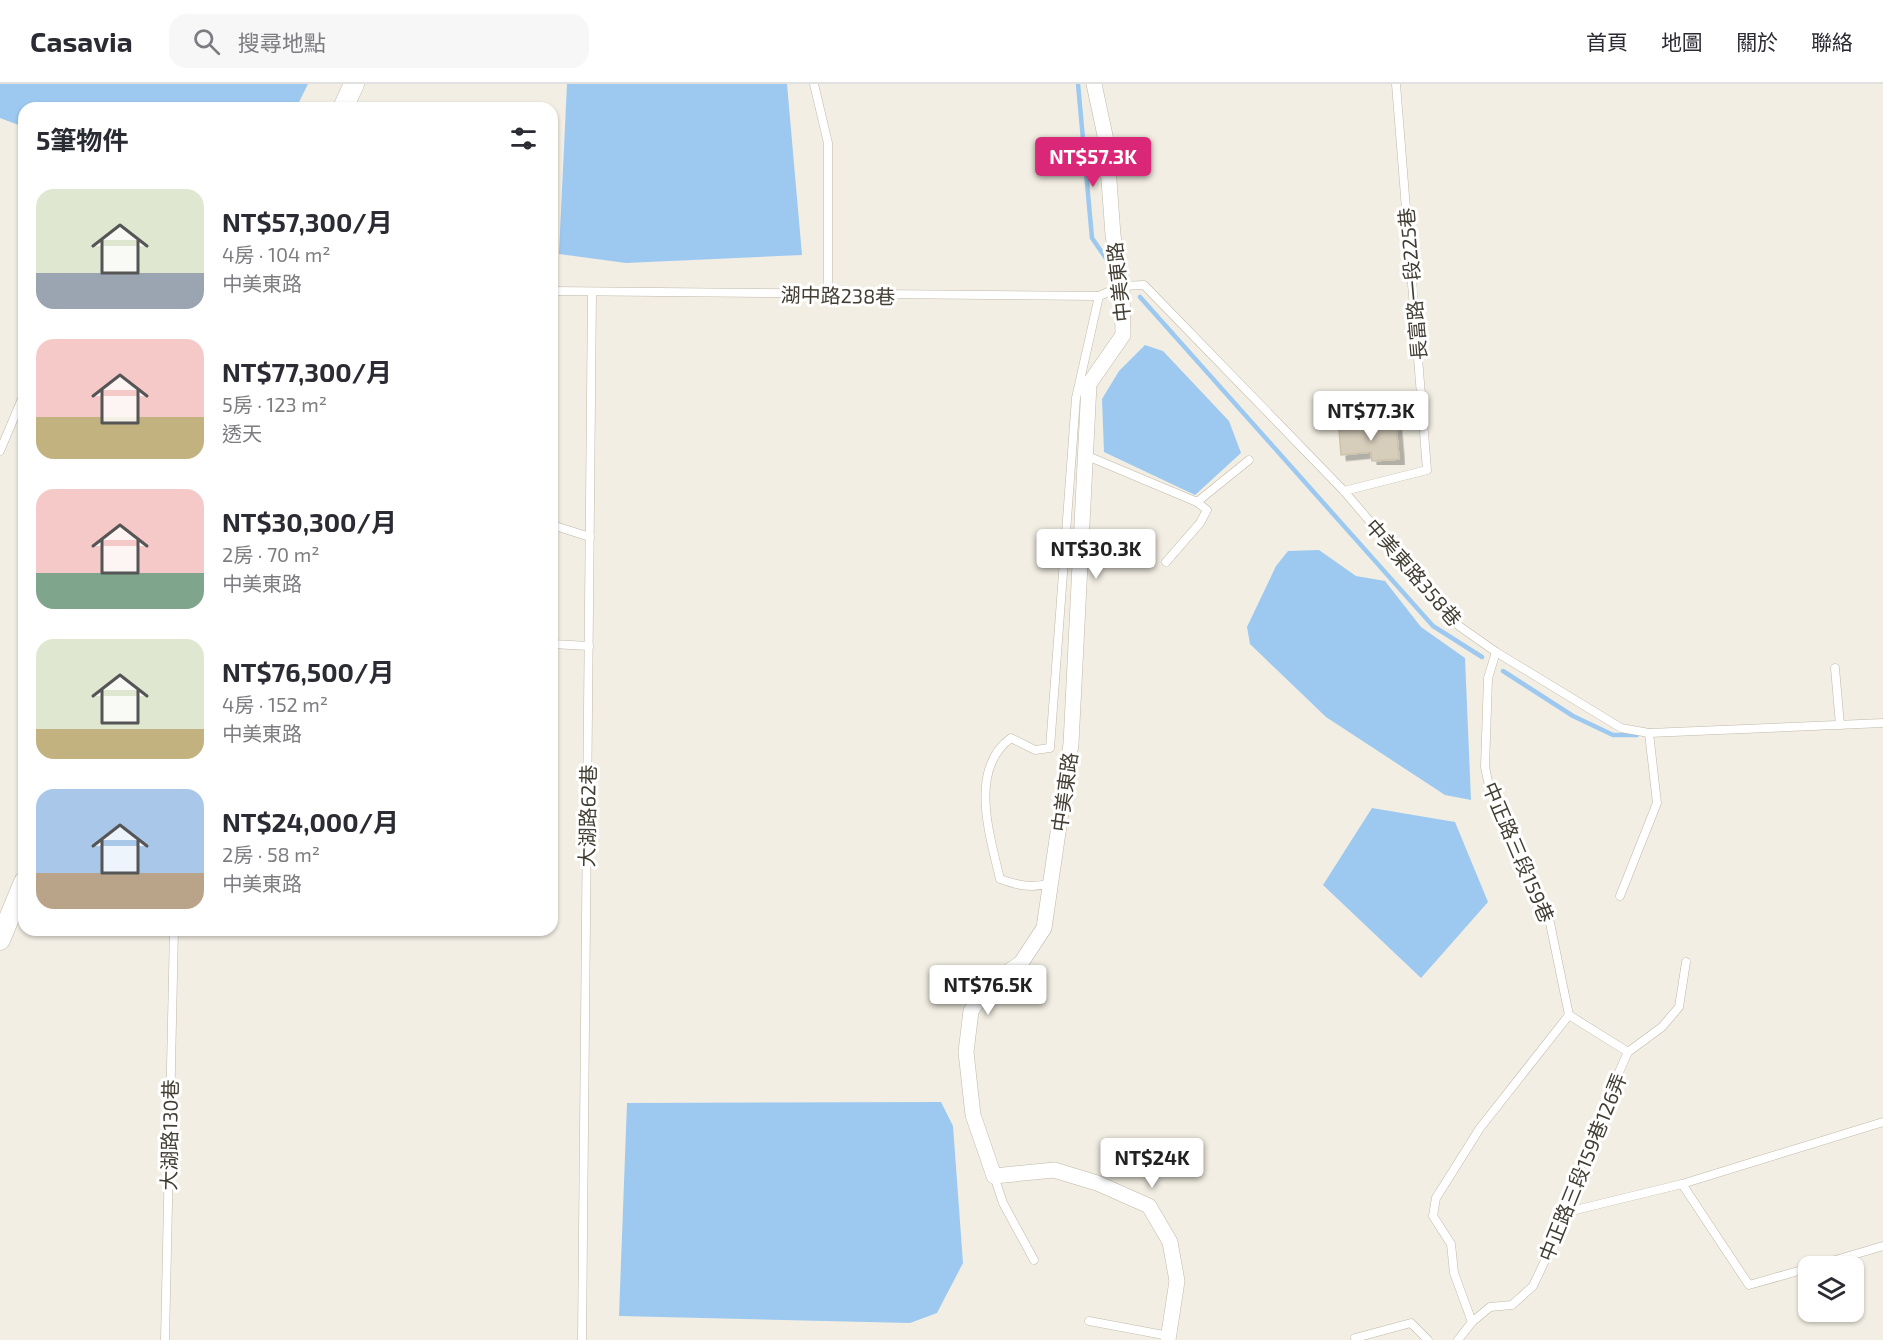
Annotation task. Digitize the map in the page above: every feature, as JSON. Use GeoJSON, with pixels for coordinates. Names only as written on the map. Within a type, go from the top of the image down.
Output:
{"type":"FeatureCollection","features":[{"type":"Feature","properties":{"kind":"street"},"geometry":{"type":"LineString","coordinates":[[346,102],[354,84]]}},
{"type":"Feature","properties":{"kind":"street","name":"中美東路"},"geometry":{"type":"LineString","coordinates":[[994,1176],[973,1115],[966,1052],[971,1011],[990,984],[1021,963],[1044,928],[1071,744],[1089,384],[1123,335],[1122,286],[1113,235],[1106,140],[1094,84]]}},
{"type":"Feature","properties":{"kind":"street"},"geometry":{"type":"LineString","coordinates":[[0,940],[18,896]]}},
{"type":"Feature","properties":{"kind":"street"},"geometry":{"type":"LineString","coordinates":[[994,1176],[1053,1170],[1097,1183],[1149,1206],[1170,1242],[1177,1281],[1168,1338]]}},
{"type":"Feature","properties":{"kind":"lane"},"geometry":{"type":"LineString","coordinates":[[814,84],[828,143],[828,295]]}},
{"type":"Feature","properties":{"kind":"lane","name":"長富路一段225巷"},"geometry":{"type":"LineString","coordinates":[[1344,491],[1427,470],[1396,84]]}},
{"type":"Feature","properties":{"kind":"lane","name":"中美東路358巷"},"geometry":{"type":"LineString","coordinates":[[1122,286],[1144,285],[1344,491],[1460,626],[1496,652],[1621,728],[1649,734],[1883,723]]}},
{"type":"Feature","properties":{"kind":"lane","name":"湖中路238巷"},"geometry":{"type":"LineString","coordinates":[[558,291],[1099,296],[1122,286]]}},
{"type":"Feature","properties":{"kind":"lane","name":"大湖路62巷"},"geometry":{"type":"LineString","coordinates":[[582,1340],[592,292]]}},
{"type":"Feature","properties":{"kind":"lane"},"geometry":{"type":"LineString","coordinates":[[1052,882],[1039,887],[1021,886],[1000,879],[989,828],[985,781],[999,747],[1011,738],[1035,750],[1050,748],[1076,398],[1099,296]]}},
{"type":"Feature","properties":{"kind":"lane"},"geometry":{"type":"LineString","coordinates":[[0,451],[18,408]]}},
{"type":"Feature","properties":{"kind":"lane"},"geometry":{"type":"LineString","coordinates":[[1085,455],[1197,502],[1207,510],[1200,523],[1166,562]]}},
{"type":"Feature","properties":{"kind":"lane"},"geometry":{"type":"LineString","coordinates":[[1197,502],[1249,460]]}},
{"type":"Feature","properties":{"kind":"lane"},"geometry":{"type":"LineString","coordinates":[[558,527],[590,537]]}},
{"type":"Feature","properties":{"kind":"lane"},"geometry":{"type":"LineString","coordinates":[[558,644],[588,646]]}},
{"type":"Feature","properties":{"kind":"lane","name":"中正路三段159巷"},"geometry":{"type":"LineString","coordinates":[[1496,652],[1488,678],[1485,766],[1489,786],[1509,820],[1550,922],[1569,1015]]}},
{"type":"Feature","properties":{"kind":"lane"},"geometry":{"type":"LineString","coordinates":[[1835,668],[1840,725]]}},
{"type":"Feature","properties":{"kind":"lane"},"geometry":{"type":"LineString","coordinates":[[1620,896],[1657,803],[1649,734]]}},
{"type":"Feature","properties":{"kind":"lane","name":"大湖路130巷"},"geometry":{"type":"LineString","coordinates":[[165,1340],[174,936]]}},
{"type":"Feature","properties":{"kind":"lane","name":"中正路三段159巷126弄"},"geometry":{"type":"LineString","coordinates":[[1458,1340],[1490,1307],[1512,1305],[1533,1286],[1594,1128],[1628,1052],[1662,1027],[1679,1006],[1686,962]]}},
{"type":"Feature","properties":{"kind":"lane"},"geometry":{"type":"LineString","coordinates":[[1472,1323],[1454,1273],[1451,1244],[1433,1216],[1436,1198],[1480,1128],[1569,1015],[1628,1052]]}},
{"type":"Feature","properties":{"kind":"lane"},"geometry":{"type":"LineString","coordinates":[[1563,1213],[1682,1184],[1883,1122]]}},
{"type":"Feature","properties":{"kind":"lane"},"geometry":{"type":"LineString","coordinates":[[994,1176],[1003,1203],[1034,1260]]}},
{"type":"Feature","properties":{"kind":"lane"},"geometry":{"type":"LineString","coordinates":[[1682,1184],[1749,1285],[1798,1271]]}},
{"type":"Feature","properties":{"kind":"lane"},"geometry":{"type":"LineString","coordinates":[[1849,1256],[1883,1246]]}},
{"type":"Feature","properties":{"kind":"lane"},"geometry":{"type":"LineString","coordinates":[[1089,1321],[1168,1338]]}},
{"type":"Feature","properties":{"kind":"lane"},"geometry":{"type":"LineString","coordinates":[[1355,1338],[1411,1323],[1428,1340]]}},
{"type":"Feature","properties":{"kind":"water"},"geometry":{"type":"Polygon","coordinates":[[[0,84],[308,84],[299,102],[18,102],[18,125],[0,118],[0,84]]]}},
{"type":"Feature","properties":{"kind":"water"},"geometry":{"type":"Polygon","coordinates":[[[567,84],[787,84],[802,255],[626,263],[559,254],[567,84]]]}},
{"type":"Feature","properties":{"kind":"water"},"geometry":{"type":"Polygon","coordinates":[[[1145,345],[1163,351],[1229,421],[1241,453],[1195,495],[1104,452],[1102,399],[1119,371],[1145,345]]]}},
{"type":"Feature","properties":{"kind":"water"},"geometry":{"type":"Polygon","coordinates":[[[1319,550],[1356,576],[1385,581],[1421,627],[1465,658],[1471,800],[1445,795],[1326,717],[1250,644],[1247,627],[1276,566],[1288,551],[1319,550]]]}},
{"type":"Feature","properties":{"kind":"water"},"geometry":{"type":"Polygon","coordinates":[[[1372,808],[1455,822],[1488,902],[1421,978],[1323,885],[1372,808]]]}},
{"type":"Feature","properties":{"kind":"water"},"geometry":{"type":"Polygon","coordinates":[[[941,1102],[953,1126],[963,1263],[937,1313],[910,1323],[619,1316],[627,1103],[941,1102]]]}},
{"type":"Feature","properties":{"kind":"building"},"geometry":{"type":"Polygon","coordinates":[[[1396,425],[1399,459],[1372,461],[1371,452],[1341,455],[1339,430],[1396,425]]]}},
{"type":"Feature","properties":{"kind":"waterway"},"geometry":{"type":"LineString","coordinates":[[1078,84],[1092,238],[1112,267]]}},
{"type":"Feature","properties":{"kind":"waterway"},"geometry":{"type":"LineString","coordinates":[[1140,297],[1433,626],[1482,657]]}},
{"type":"Feature","properties":{"kind":"waterway"},"geometry":{"type":"LineString","coordinates":[[1503,671],[1573,716],[1613,735],[1637,735]]}}]}
